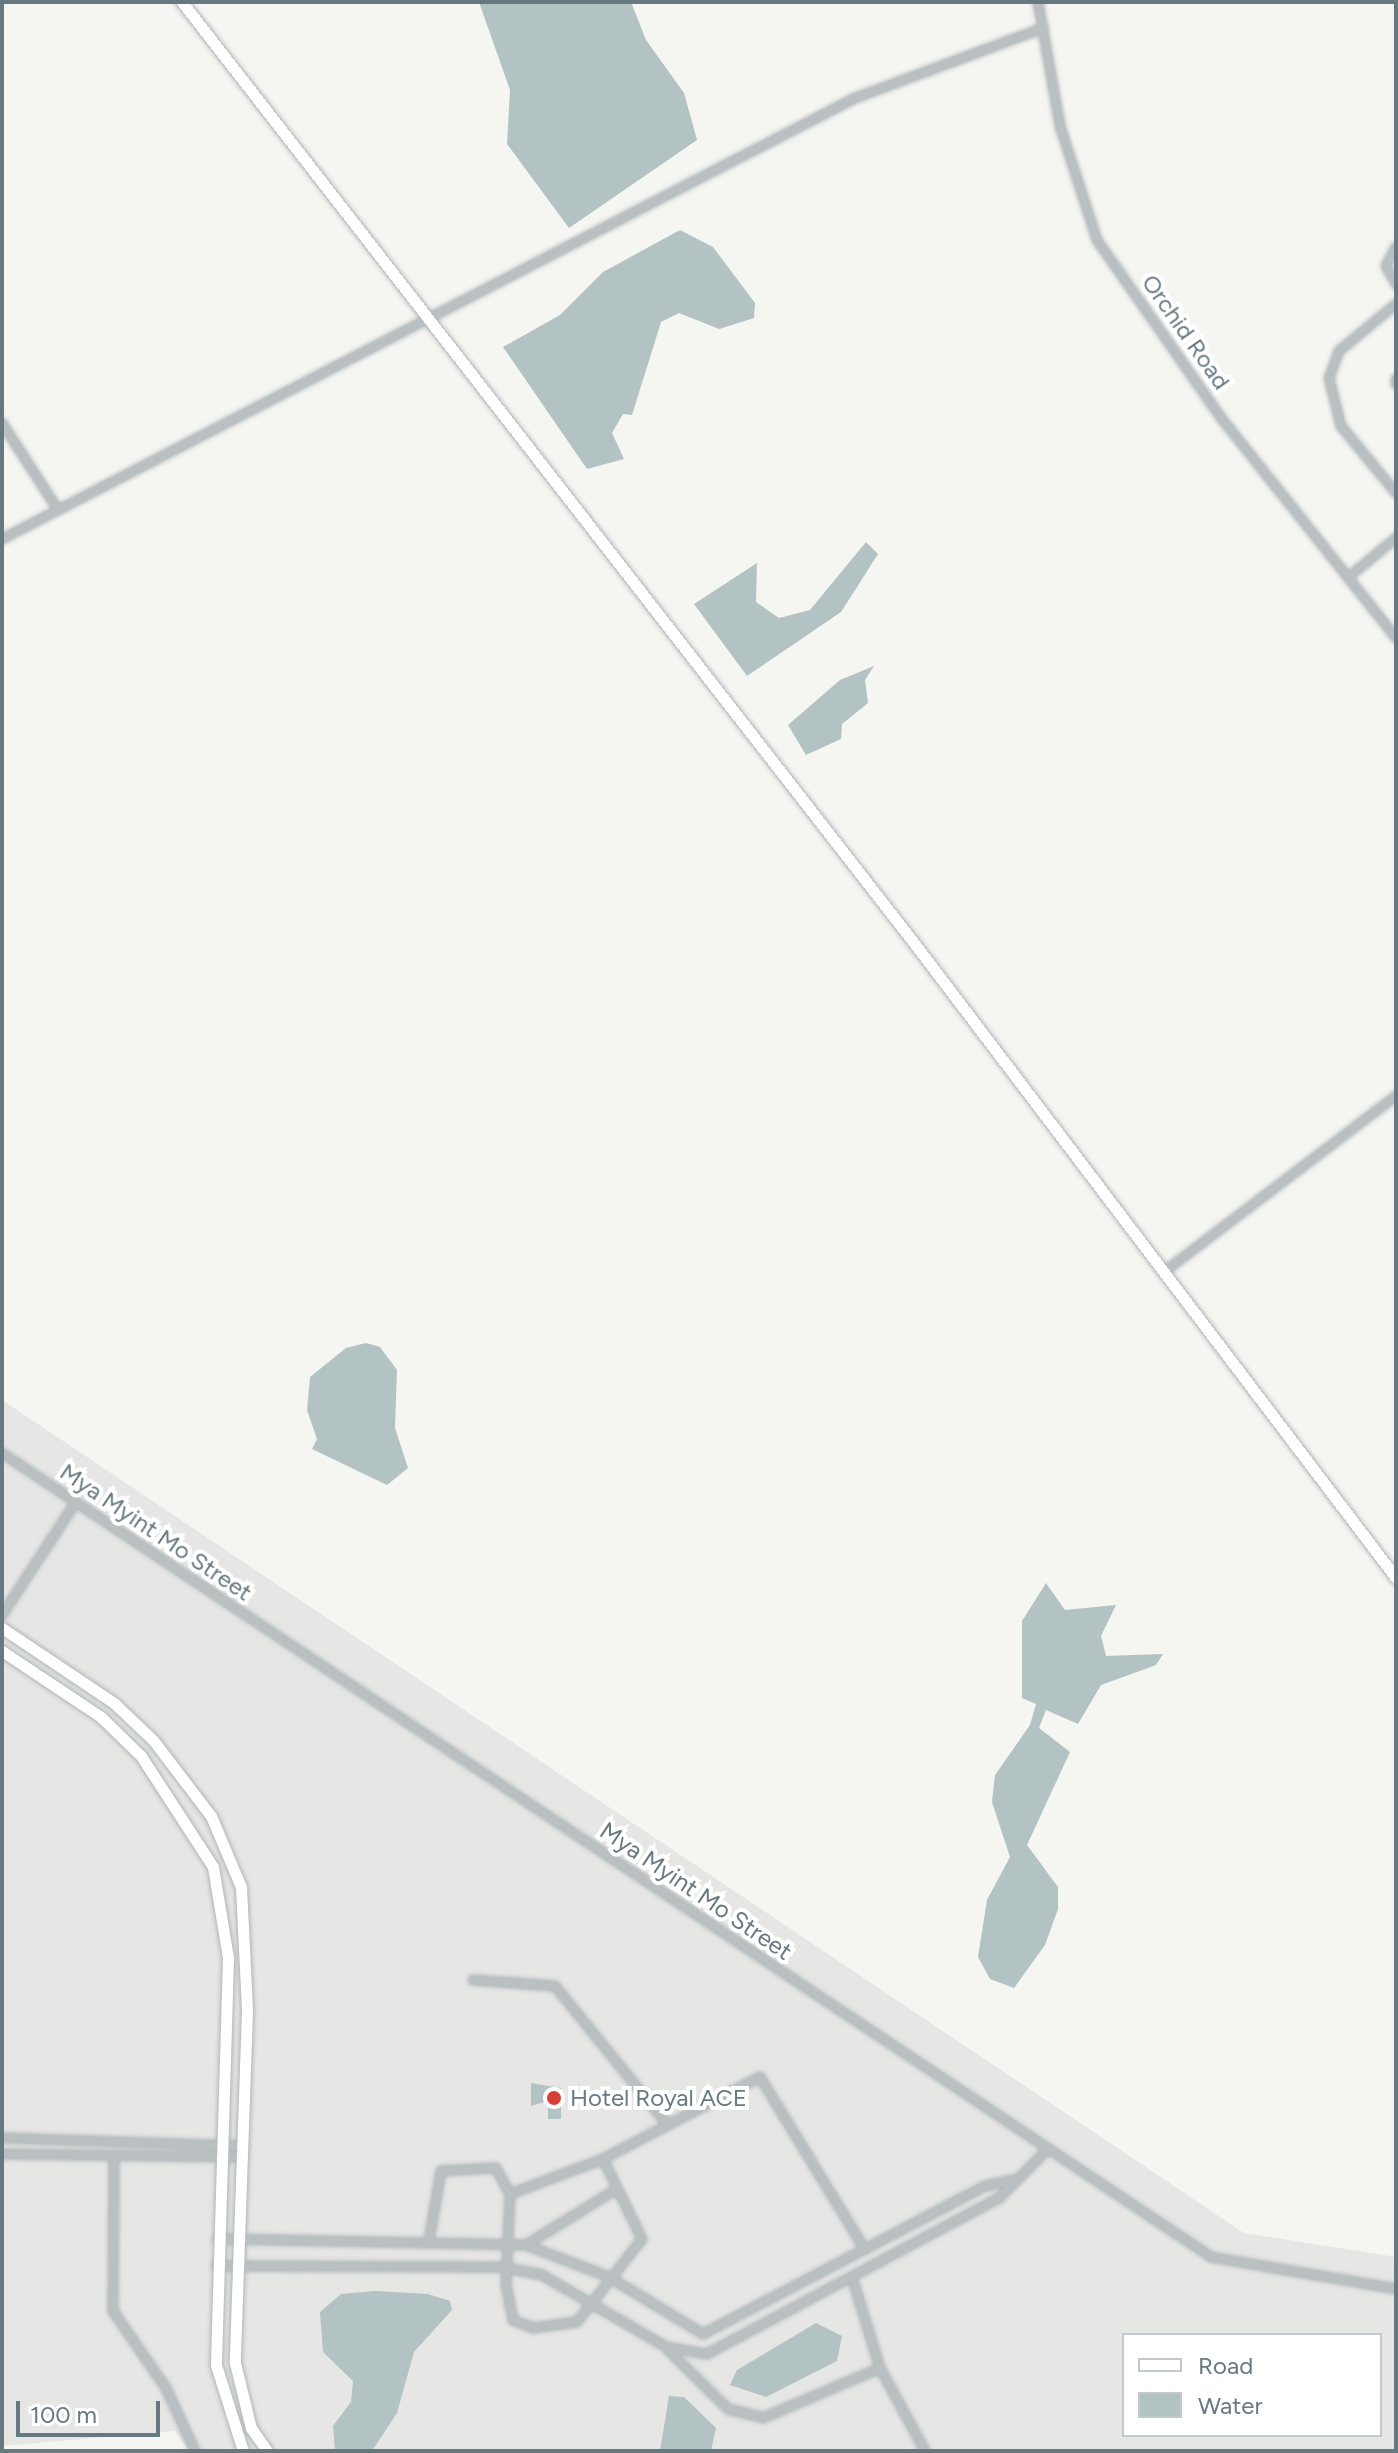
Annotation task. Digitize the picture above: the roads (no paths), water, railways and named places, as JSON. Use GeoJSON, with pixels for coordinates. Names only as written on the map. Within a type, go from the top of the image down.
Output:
{"type":"FeatureCollection","features":[{"type":"Feature","properties":{"kind":"main road"},"geometry":{"type":"LineString","coordinates":[[182,2],[430,316],[1396,1578]]}},
{"type":"Feature","properties":{"kind":"main road"},"geometry":{"type":"LineString","coordinates":[[2,1628],[114,1703],[186,1777],[211,1816],[241,1887],[244,1917],[235,2363],[251,2428],[267,2451]]}},
{"type":"Feature","properties":{"kind":"main road"},"geometry":{"type":"LineString","coordinates":[[2,1651],[101,1717],[141,1756],[213,1867],[228,1958],[215,2266],[216,2365],[243,2451]]}},
{"type":"Feature","properties":{"kind":"street","name":"Orchid Road"},"geometry":{"type":"LineString","coordinates":[[1038,2],[1060,126],[1097,240],[1222,419],[1350,576],[1396,638]]}},
{"type":"Feature","properties":{"kind":"street"},"geometry":{"type":"LineString","coordinates":[[2,539],[855,98],[1043,28]]}},
{"type":"Feature","properties":{"kind":"street"},"geometry":{"type":"LineString","coordinates":[[1396,247],[1386,266],[1396,284]]}},
{"type":"Feature","properties":{"kind":"street"},"geometry":{"type":"LineString","coordinates":[[1396,304],[1339,351],[1329,378],[1341,426],[1396,493]]}},
{"type":"Feature","properties":{"kind":"street"},"geometry":{"type":"LineString","coordinates":[[2,423],[58,510]]}},
{"type":"Feature","properties":{"kind":"street"},"geometry":{"type":"LineString","coordinates":[[1350,576],[1396,538]]}},
{"type":"Feature","properties":{"kind":"street"},"geometry":{"type":"LineString","coordinates":[[1164,1272],[1396,1096]]}},
{"type":"Feature","properties":{"kind":"street","name":"Mya Myint Mo Street"},"geometry":{"type":"LineString","coordinates":[[2,1453],[1211,2257],[1396,2289]]}},
{"type":"Feature","properties":{"kind":"street"},"geometry":{"type":"LineString","coordinates":[[2,1615],[76,1502]]}},
{"type":"Feature","properties":{"kind":"street"},"geometry":{"type":"LineString","coordinates":[[473,1980],[555,1986],[666,2123]]}},
{"type":"Feature","properties":{"kind":"street"},"geometry":{"type":"LineString","coordinates":[[510,2194],[603,2159],[666,2123],[760,2077],[865,2250]]}},
{"type":"Feature","properties":{"kind":"street"},"geometry":{"type":"LineString","coordinates":[[2,2138],[240,2152]]}},
{"type":"Feature","properties":{"kind":"street"},"geometry":{"type":"LineString","coordinates":[[35,2154],[36,2138]]}},
{"type":"Feature","properties":{"kind":"street"},"geometry":{"type":"LineString","coordinates":[[666,2347],[707,2354],[999,2198],[1048,2149]]}},
{"type":"Feature","properties":{"kind":"street"},"geometry":{"type":"LineString","coordinates":[[2,2154],[114,2157],[220,2151]]}},
{"type":"Feature","properties":{"kind":"street"},"geometry":{"type":"LineString","coordinates":[[114,2157],[113,2311],[166,2388],[195,2451]]}},
{"type":"Feature","properties":{"kind":"street"},"geometry":{"type":"LineString","coordinates":[[429,2241],[441,2171],[496,2168],[510,2194],[509,2311],[521,2324],[566,2327],[596,2303],[616,2281],[642,2235],[615,2190],[603,2159]]}},
{"type":"Feature","properties":{"kind":"street"},"geometry":{"type":"LineString","coordinates":[[217,2239],[526,2245],[616,2281],[703,2334],[985,2186],[1014,2180]]}},
{"type":"Feature","properties":{"kind":"street"},"geometry":{"type":"LineString","coordinates":[[526,2245],[615,2190]]}},
{"type":"Feature","properties":{"kind":"street"},"geometry":{"type":"LineString","coordinates":[[215,2266],[507,2268],[542,2275],[596,2303],[666,2347],[728,2409],[763,2418],[880,2368]]}},
{"type":"Feature","properties":{"kind":"street"},"geometry":{"type":"LineString","coordinates":[[852,2277],[880,2368],[925,2451]]}},
{"type":"Feature","properties":{"kind":"water"},"geometry":{"type":"Polygon","coordinates":[[[479,2],[631,2],[646,40],[684,93],[697,140],[569,228],[507,144],[510,90],[479,2]]]}},
{"type":"Feature","properties":{"kind":"water"},"geometry":{"type":"Polygon","coordinates":[[[680,230],[713,247],[755,303],[754,318],[719,329],[679,313],[661,322],[632,415],[623,414],[612,433],[624,459],[587,469],[503,347],[560,315],[603,272],[680,230]]]}},
{"type":"Feature","properties":{"kind":"water"},"geometry":{"type":"Polygon","coordinates":[[[866,542],[878,554],[841,612],[747,676],[694,604],[757,563],[756,602],[779,618],[810,610],[866,542]]]}},
{"type":"Feature","properties":{"kind":"water"},"geometry":{"type":"Polygon","coordinates":[[[874,666],[865,680],[868,703],[842,724],[841,739],[806,755],[788,725],[840,680],[874,666]]]}},
{"type":"Feature","properties":{"kind":"water"},"geometry":{"type":"Polygon","coordinates":[[[366,1343],[380,1347],[397,1370],[395,1428],[408,1468],[387,1485],[312,1449],[317,1439],[307,1410],[310,1377],[346,1348],[366,1343]]]}},
{"type":"Feature","properties":{"kind":"water"},"geometry":{"type":"Polygon","coordinates":[[[1046,1583],[1065,1610],[1116,1605],[1101,1636],[1106,1656],[1163,1654],[1156,1665],[1101,1685],[1078,1724],[1046,1710],[1039,1728],[1070,1752],[1027,1845],[1058,1887],[1058,1909],[1045,1945],[1014,1988],[990,1979],[978,1957],[987,1900],[1010,1857],[992,1802],[995,1775],[1030,1725],[1036,1704],[1022,1698],[1022,1621],[1046,1583]]]}},
{"type":"Feature","properties":{"kind":"water"},"geometry":{"type":"Polygon","coordinates":[[[531,2083],[561,2088],[561,2119],[548,2119],[548,2101],[531,2106],[531,2083]]]}},
{"type":"Feature","properties":{"kind":"water"},"geometry":{"type":"Polygon","coordinates":[[[375,2291],[428,2294],[450,2301],[452,2310],[414,2352],[397,2413],[372,2451],[335,2451],[333,2426],[351,2402],[353,2381],[323,2352],[320,2312],[341,2294],[375,2291]]]}},
{"type":"Feature","properties":{"kind":"water"},"geometry":{"type":"Polygon","coordinates":[[[816,2323],[842,2336],[837,2361],[766,2397],[730,2385],[737,2370],[816,2323]]]}},
{"type":"Feature","properties":{"kind":"water"},"geometry":{"type":"Polygon","coordinates":[[[669,2396],[684,2397],[716,2428],[711,2451],[660,2451],[669,2396]]]}},
{"type":"Feature","properties":{"kind":"place","name":"Hotel Royal ACE"},"geometry":{"type":"Point","coordinates":[554,2098]}}]}
